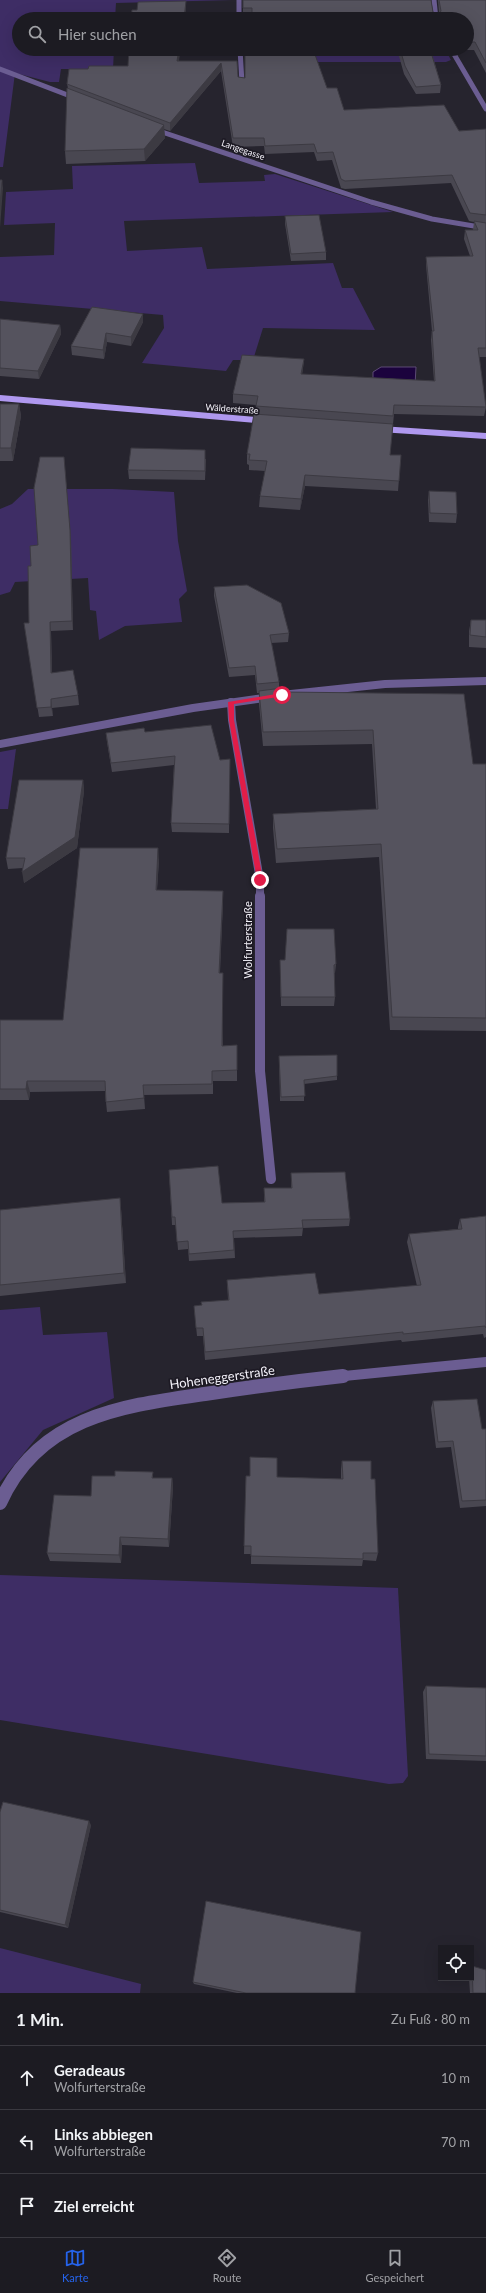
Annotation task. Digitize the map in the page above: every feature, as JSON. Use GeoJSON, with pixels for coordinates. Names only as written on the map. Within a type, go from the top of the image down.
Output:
{"type":"FeatureCollection","features":[{"type":"Feature","properties":{"kind":"main road","name":"Wälderstraße"},"geometry":{"type":"LineString","coordinates":[[0,398],[278,422]]}},
{"type":"Feature","properties":{"kind":"main road"},"geometry":{"type":"LineString","coordinates":[[369,428],[486,436]]}},
{"type":"Feature","properties":{"kind":"street"},"geometry":{"type":"LineString","coordinates":[[239,0],[239,12]]}},
{"type":"Feature","properties":{"kind":"street"},"geometry":{"type":"LineString","coordinates":[[434,0],[435,12]]}},
{"type":"Feature","properties":{"kind":"street"},"geometry":{"type":"LineString","coordinates":[[240,56],[242,83]]}},
{"type":"Feature","properties":{"kind":"street"},"geometry":{"type":"LineString","coordinates":[[455,56],[486,109]]}},
{"type":"Feature","properties":{"kind":"street"},"geometry":{"type":"LineString","coordinates":[[0,69],[84,102]]}},
{"type":"Feature","properties":{"kind":"street","name":"Langegasse"},"geometry":{"type":"LineString","coordinates":[[146,127],[377,204],[432,219],[486,228]]}},
{"type":"Feature","properties":{"kind":"street"},"geometry":{"type":"LineString","coordinates":[[0,744],[231,702],[385,684],[486,681]]}},
{"type":"Feature","properties":{"kind":"street","name":"Wolfurterstraße"},"geometry":{"type":"LineString","coordinates":[[231,702],[232,720],[260,880],[260,1071],[271,1180]]}},
{"type":"Feature","properties":{"kind":"street","name":"Hoheneggerstraße"},"geometry":{"type":"LineString","coordinates":[[0,1503],[21,1469],[48,1442],[79,1422],[127,1406],[235,1389],[486,1362]]}},
{"type":"Feature","properties":{"kind":"shaded area"},"geometry":{"type":"Polygon","coordinates":[[[0,0],[233,0],[116,3],[115,12],[12,12],[12,56],[114,56],[113,69],[61,69],[59,82],[50,82],[15,73],[3,167],[0,167],[0,0]]]}},
{"type":"Feature","properties":{"kind":"shaded area"},"geometry":{"type":"Polygon","coordinates":[[[299,56],[449,56],[451,60],[446,62],[299,62],[299,56]]]}},
{"type":"Feature","properties":{"kind":"shaded area"},"geometry":{"type":"Polygon","coordinates":[[[195,163],[199,183],[265,181],[264,175],[275,174],[393,212],[124,221],[127,251],[202,247],[207,269],[333,263],[342,288],[353,288],[375,330],[263,328],[253,360],[233,360],[226,371],[142,363],[164,328],[163,315],[0,301],[0,257],[54,255],[55,223],[4,225],[6,192],[73,189],[72,166],[195,163]]]}},
{"type":"Feature","properties":{"kind":"shaded area"},"geometry":{"type":"Polygon","coordinates":[[[381,367],[416,367],[415,385],[373,385],[373,372],[381,367]]]}},
{"type":"Feature","properties":{"kind":"shaded area"},"geometry":{"type":"Polygon","coordinates":[[[28,489],[113,489],[174,492],[178,541],[187,591],[179,599],[182,622],[125,626],[99,640],[96,611],[90,610],[88,578],[15,582],[10,592],[0,595],[0,509],[12,504],[28,489]]]}},
{"type":"Feature","properties":{"kind":"shaded area"},"geometry":{"type":"Polygon","coordinates":[[[16,749],[8,809],[0,809],[0,752],[16,749]]]}},
{"type":"Feature","properties":{"kind":"shaded area"},"geometry":{"type":"Polygon","coordinates":[[[40,1307],[43,1335],[107,1332],[114,1398],[43,1430],[0,1482],[0,1310],[40,1307]]]}},
{"type":"Feature","properties":{"kind":"shaded area"},"geometry":{"type":"Polygon","coordinates":[[[0,1575],[398,1588],[408,1776],[403,1783],[389,1784],[0,1720],[0,1575]]]}},
{"type":"Feature","properties":{"kind":"shaded area"},"geometry":{"type":"Polygon","coordinates":[[[0,1948],[141,1984],[140,1993],[0,1993],[0,1948]]]}},
{"type":"Feature","properties":{"kind":"building"},"geometry":{"type":"Polygon","coordinates":[[[243,0],[431,0],[433,12],[252,12],[252,8],[243,8],[243,0]]]}},
{"type":"Feature","properties":{"kind":"building"},"geometry":{"type":"Polygon","coordinates":[[[439,0],[486,0],[486,63],[475,42],[474,12],[440,12],[439,0]]]}},
{"type":"Feature","properties":{"kind":"building"},"geometry":{"type":"Polygon","coordinates":[[[186,1],[185,12],[132,12],[132,10],[137,10],[138,2],[186,1]]]}},
{"type":"Feature","properties":{"kind":"building"},"geometry":{"type":"Polygon","coordinates":[[[129,56],[178,56],[177,61],[237,61],[238,77],[245,78],[245,56],[316,56],[327,88],[337,88],[344,110],[444,105],[459,131],[486,129],[486,215],[470,213],[452,175],[345,181],[341,179],[333,152],[317,153],[314,144],[265,146],[264,138],[233,138],[221,63],[170,123],[67,84],[69,69],[88,69],[89,66],[128,66],[129,56]]]}},
{"type":"Feature","properties":{"kind":"building"},"geometry":{"type":"Polygon","coordinates":[[[402,56],[432,56],[441,85],[416,87],[405,66],[402,56]]]}},
{"type":"Feature","properties":{"kind":"building"},"geometry":{"type":"Polygon","coordinates":[[[67,88],[164,125],[144,149],[65,151],[67,88]]]}},
{"type":"Feature","properties":{"kind":"building"},"geometry":{"type":"Polygon","coordinates":[[[0,180],[2,180],[0,206],[0,180]]]}},
{"type":"Feature","properties":{"kind":"building"},"geometry":{"type":"Polygon","coordinates":[[[319,215],[326,252],[291,254],[285,216],[319,215]]]}},
{"type":"Feature","properties":{"kind":"building"},"geometry":{"type":"Polygon","coordinates":[[[474,221],[486,223],[486,348],[478,348],[486,407],[394,405],[393,416],[256,406],[258,396],[233,394],[242,355],[304,359],[301,374],[435,381],[432,331],[434,331],[426,257],[473,256],[465,230],[478,230],[474,221]]]}},
{"type":"Feature","properties":{"kind":"building"},"geometry":{"type":"Polygon","coordinates":[[[92,307],[143,314],[131,337],[106,333],[103,350],[71,346],[92,307]]]}},
{"type":"Feature","properties":{"kind":"building"},"geometry":{"type":"Polygon","coordinates":[[[0,319],[60,325],[38,371],[0,368],[0,319]]]}},
{"type":"Feature","properties":{"kind":"building"},"geometry":{"type":"Polygon","coordinates":[[[0,404],[19,404],[11,448],[0,448],[0,404]]]}},
{"type":"Feature","properties":{"kind":"building"},"geometry":{"type":"Polygon","coordinates":[[[254,414],[393,424],[390,455],[401,455],[399,481],[305,475],[301,499],[260,496],[267,461],[249,460],[250,454],[247,454],[254,414]]]}},
{"type":"Feature","properties":{"kind":"building"},"geometry":{"type":"Polygon","coordinates":[[[131,448],[205,450],[205,471],[128,470],[131,448]]]}},
{"type":"Feature","properties":{"kind":"building"},"geometry":{"type":"Polygon","coordinates":[[[40,457],[64,457],[70,530],[72,621],[50,622],[51,673],[73,670],[78,695],[51,699],[51,707],[37,708],[24,623],[29,623],[28,566],[31,566],[30,546],[38,545],[34,488],[40,457]]]}},
{"type":"Feature","properties":{"kind":"building"},"geometry":{"type":"Polygon","coordinates":[[[429,491],[456,492],[457,514],[430,513],[429,491]]]}},
{"type":"Feature","properties":{"kind":"building"},"geometry":{"type":"Polygon","coordinates":[[[247,585],[281,603],[289,633],[270,635],[279,682],[257,684],[255,666],[229,668],[214,587],[247,585]]]}},
{"type":"Feature","properties":{"kind":"building"},"geometry":{"type":"Polygon","coordinates":[[[471,620],[486,620],[486,637],[470,635],[471,620]]]}},
{"type":"Feature","properties":{"kind":"building"},"geometry":{"type":"Polygon","coordinates":[[[282,688],[283,692],[464,694],[473,764],[486,764],[486,1018],[392,1017],[381,844],[277,849],[273,814],[378,809],[373,730],[263,732],[259,691],[282,688]]]}},
{"type":"Feature","properties":{"kind":"building"},"geometry":{"type":"Polygon","coordinates":[[[211,725],[220,760],[230,759],[229,824],[171,823],[175,756],[111,763],[106,733],[144,728],[145,732],[211,725]]]}},
{"type":"Feature","properties":{"kind":"building"},"geometry":{"type":"Polygon","coordinates":[[[19,780],[83,780],[75,837],[22,872],[25,858],[6,858],[19,780]]]}},
{"type":"Feature","properties":{"kind":"building"},"geometry":{"type":"Polygon","coordinates":[[[80,848],[158,848],[156,890],[223,891],[219,973],[223,973],[222,1046],[237,1045],[237,1070],[212,1071],[212,1084],[143,1085],[144,1098],[106,1102],[105,1081],[27,1081],[26,1089],[0,1089],[0,1020],[63,1020],[80,848]]]}},
{"type":"Feature","properties":{"kind":"building"},"geometry":{"type":"Polygon","coordinates":[[[287,929],[334,929],[336,964],[334,965],[335,997],[281,997],[280,960],[285,960],[287,929]]]}},
{"type":"Feature","properties":{"kind":"building"},"geometry":{"type":"Polygon","coordinates":[[[337,1055],[337,1076],[304,1080],[305,1096],[281,1097],[279,1056],[337,1055]]]}},
{"type":"Feature","properties":{"kind":"building"},"geometry":{"type":"Polygon","coordinates":[[[218,1166],[222,1203],[265,1202],[264,1188],[292,1188],[291,1173],[345,1172],[350,1219],[302,1220],[303,1228],[233,1231],[234,1250],[189,1254],[188,1241],[177,1242],[175,1217],[172,1217],[169,1170],[218,1166]]]}},
{"type":"Feature","properties":{"kind":"building"},"geometry":{"type":"Polygon","coordinates":[[[120,1198],[124,1273],[0,1285],[0,1210],[120,1198]]]}},
{"type":"Feature","properties":{"kind":"building"},"geometry":{"type":"Polygon","coordinates":[[[486,1216],[486,1328],[485,1326],[403,1334],[403,1332],[205,1352],[203,1328],[196,1328],[194,1306],[202,1305],[201,1302],[229,1300],[227,1280],[315,1273],[319,1294],[421,1285],[409,1234],[462,1229],[460,1219],[486,1216]]]}},
{"type":"Feature","properties":{"kind":"building"},"geometry":{"type":"Polygon","coordinates":[[[477,1399],[482,1429],[486,1429],[486,1500],[462,1501],[453,1441],[438,1442],[433,1401],[477,1399]]]}},
{"type":"Feature","properties":{"kind":"building"},"geometry":{"type":"Polygon","coordinates":[[[250,1457],[277,1458],[277,1477],[343,1479],[342,1461],[371,1461],[371,1479],[375,1479],[378,1553],[363,1553],[363,1559],[251,1556],[251,1546],[244,1546],[246,1476],[250,1476],[250,1457]]]}},
{"type":"Feature","properties":{"kind":"building"},"geometry":{"type":"Polygon","coordinates":[[[115,1471],[153,1472],[152,1478],[172,1478],[168,1539],[120,1537],[119,1555],[47,1553],[54,1495],[91,1496],[92,1476],[115,1476],[115,1471]]]}},
{"type":"Feature","properties":{"kind":"building"},"geometry":{"type":"Polygon","coordinates":[[[426,1686],[486,1688],[486,1756],[429,1754],[426,1686]]]}},
{"type":"Feature","properties":{"kind":"building"},"geometry":{"type":"Polygon","coordinates":[[[3,1802],[89,1821],[65,1925],[0,1910],[0,1812],[3,1802]]]}},
{"type":"Feature","properties":{"kind":"building"},"geometry":{"type":"Polygon","coordinates":[[[206,1901],[361,1932],[355,1993],[246,1993],[193,1982],[206,1901]]]}},
{"type":"Feature","properties":{"kind":"building"},"geometry":{"type":"Polygon","coordinates":[[[474,1967],[486,1970],[486,1993],[473,1993],[474,1967]]]}},
{"type":"Feature","properties":{"kind":"route"},"geometry":{"type":"LineString","coordinates":[[260,880],[232,720],[231,702],[282,695]]}}]}
